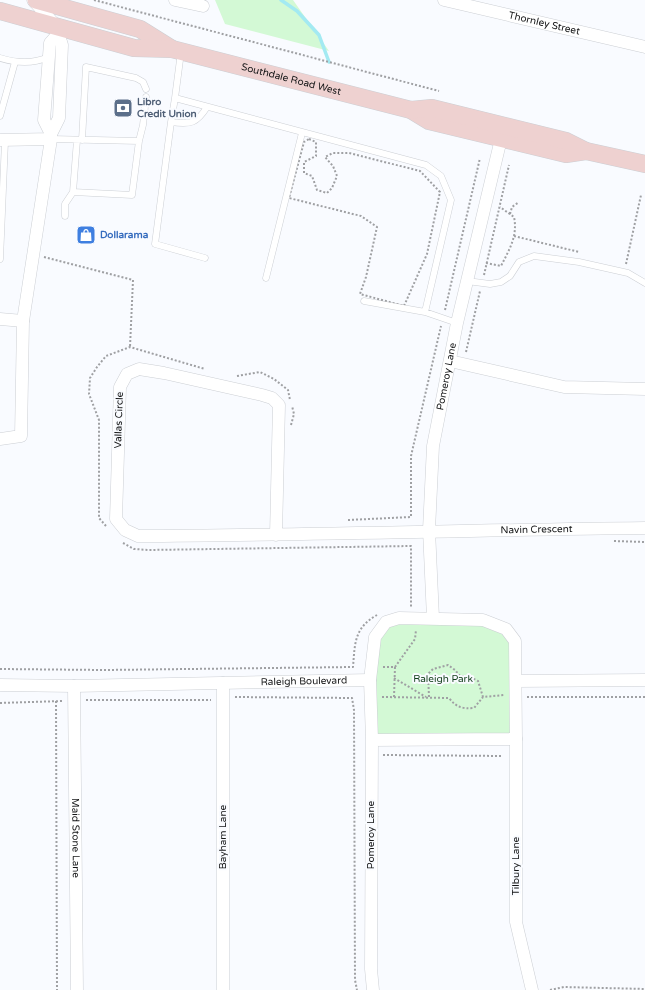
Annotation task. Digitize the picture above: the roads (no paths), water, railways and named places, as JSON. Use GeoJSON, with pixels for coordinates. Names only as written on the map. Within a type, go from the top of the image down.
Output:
{"type":"FeatureCollection","features":[{"type":"Feature","properties":{"kind":"main road","name":"Southdale Road West"},"geometry":{"type":"LineString","coordinates":[[36,0],[140,29],[176,50]]}},
{"type":"Feature","properties":{"kind":"main road","name":"Southdale Road West"},"geometry":{"type":"LineString","coordinates":[[0,11],[57,30],[134,48],[176,50],[411,110],[430,122],[501,139],[566,154],[586,151]]}},
{"type":"Feature","properties":{"kind":"main road","name":"Southdale Road West"},"geometry":{"type":"LineString","coordinates":[[411,110],[432,108],[566,141],[586,151],[645,164]]}},
{"type":"Feature","properties":{"kind":"street"},"geometry":{"type":"LineString","coordinates":[[0,439],[21,436],[23,321],[51,136],[59,118],[62,45],[57,30],[33,0]]}},
{"type":"Feature","properties":{"kind":"street"},"geometry":{"type":"LineString","coordinates":[[174,0],[203,6]]}},
{"type":"Feature","properties":{"kind":"street","name":"Thornley Street"},"geometry":{"type":"LineString","coordinates":[[444,0],[645,47]]}},
{"type":"Feature","properties":{"kind":"street"},"geometry":{"type":"LineString","coordinates":[[51,136],[44,120],[50,43],[57,30]]}},
{"type":"Feature","properties":{"kind":"street"},"geometry":{"type":"LineString","coordinates":[[2,140],[51,136]]}},
{"type":"Feature","properties":{"kind":"street","name":"Pomeroy Lane"},"geometry":{"type":"LineString","coordinates":[[433,618],[429,530],[433,446],[457,324],[501,139]]}},
{"type":"Feature","properties":{"kind":"street"},"geometry":{"type":"LineString","coordinates":[[0,319],[23,321]]}},
{"type":"Feature","properties":{"kind":"street"},"geometry":{"type":"LineString","coordinates":[[450,361],[564,387],[645,388]]}},
{"type":"Feature","properties":{"kind":"street","name":"Vallas Circle"},"geometry":{"type":"LineString","coordinates":[[276,535],[279,405],[272,398],[262,395],[164,372],[139,369],[126,374],[120,387],[116,519],[125,530],[138,536],[276,535],[429,530]]}},
{"type":"Feature","properties":{"kind":"street","name":"Navin Crescent"},"geometry":{"type":"LineString","coordinates":[[429,530],[645,528]]}},
{"type":"Feature","properties":{"kind":"street"},"geometry":{"type":"LineString","coordinates":[[370,680],[375,637],[386,622],[399,618],[483,620],[506,629],[514,641],[516,680],[516,739],[372,740]]}},
{"type":"Feature","properties":{"kind":"street","name":"Pomeroy Lane"},"geometry":{"type":"LineString","coordinates":[[370,680],[372,740],[371,968],[373,990]]}},
{"type":"Feature","properties":{"kind":"street","name":"Raleigh Boulevard"},"geometry":{"type":"LineString","coordinates":[[0,685],[74,686],[370,680]]}},
{"type":"Feature","properties":{"kind":"street"},"geometry":{"type":"LineString","coordinates":[[516,680],[645,680]]}},
{"type":"Feature","properties":{"kind":"street","name":"Bayham Lane"},"geometry":{"type":"LineString","coordinates":[[223,683],[223,990]]}},
{"type":"Feature","properties":{"kind":"street","name":"Maid Stone Lane"},"geometry":{"type":"LineString","coordinates":[[74,686],[77,990]]}},
{"type":"Feature","properties":{"kind":"street","name":"Tilbury Lane"},"geometry":{"type":"LineString","coordinates":[[516,739],[516,922],[532,990]]}},
{"type":"Feature","properties":{"kind":"lane"},"geometry":{"type":"LineString","coordinates":[[176,50],[175,98],[155,244],[206,258]]}},
{"type":"Feature","properties":{"kind":"lane"},"geometry":{"type":"LineString","coordinates":[[0,58],[15,62],[39,61],[49,57]]}},
{"type":"Feature","properties":{"kind":"lane"},"geometry":{"type":"LineString","coordinates":[[0,116],[15,62]]}},
{"type":"Feature","properties":{"kind":"lane"},"geometry":{"type":"LineString","coordinates":[[65,216],[65,204],[72,192],[86,67],[136,78],[143,82],[146,89]]}},
{"type":"Feature","properties":{"kind":"lane"},"geometry":{"type":"LineString","coordinates":[[72,192],[132,194],[139,141],[144,125],[146,97]]}},
{"type":"Feature","properties":{"kind":"lane"},"geometry":{"type":"LineString","coordinates":[[175,98],[426,165],[441,176],[451,200],[425,312]]}},
{"type":"Feature","properties":{"kind":"lane"},"geometry":{"type":"LineString","coordinates":[[172,122],[185,124],[196,121],[208,107]]}},
{"type":"Feature","properties":{"kind":"lane"},"geometry":{"type":"LineString","coordinates":[[266,278],[302,133]]}},
{"type":"Feature","properties":{"kind":"lane"},"geometry":{"type":"LineString","coordinates":[[51,136],[79,140],[139,141]]}},
{"type":"Feature","properties":{"kind":"lane"},"geometry":{"type":"LineString","coordinates":[[0,258],[2,140]]}},
{"type":"Feature","properties":{"kind":"lane"},"geometry":{"type":"LineString","coordinates":[[467,281],[490,284],[501,282],[510,276],[519,262],[534,256],[579,262],[628,272],[645,281]]}},
{"type":"Feature","properties":{"kind":"lane"},"geometry":{"type":"LineString","coordinates":[[364,301],[425,312],[457,324]]}},
{"type":"Feature","properties":{"kind":"waterway"},"geometry":{"type":"LineString","coordinates":[[281,0],[297,11],[319,35],[329,62]]}},
{"type":"Feature","properties":{"kind":"place","name":"Libro Credit Union"},"geometry":{"type":"Point","coordinates":[123,108]}},
{"type":"Feature","properties":{"kind":"place","name":"Dollarama"},"geometry":{"type":"Point","coordinates":[86,235]}},
{"type":"Feature","properties":{"kind":"park label","name":"Raleigh Park"},"geometry":{"type":"Point","coordinates":[443,679]}}]}
